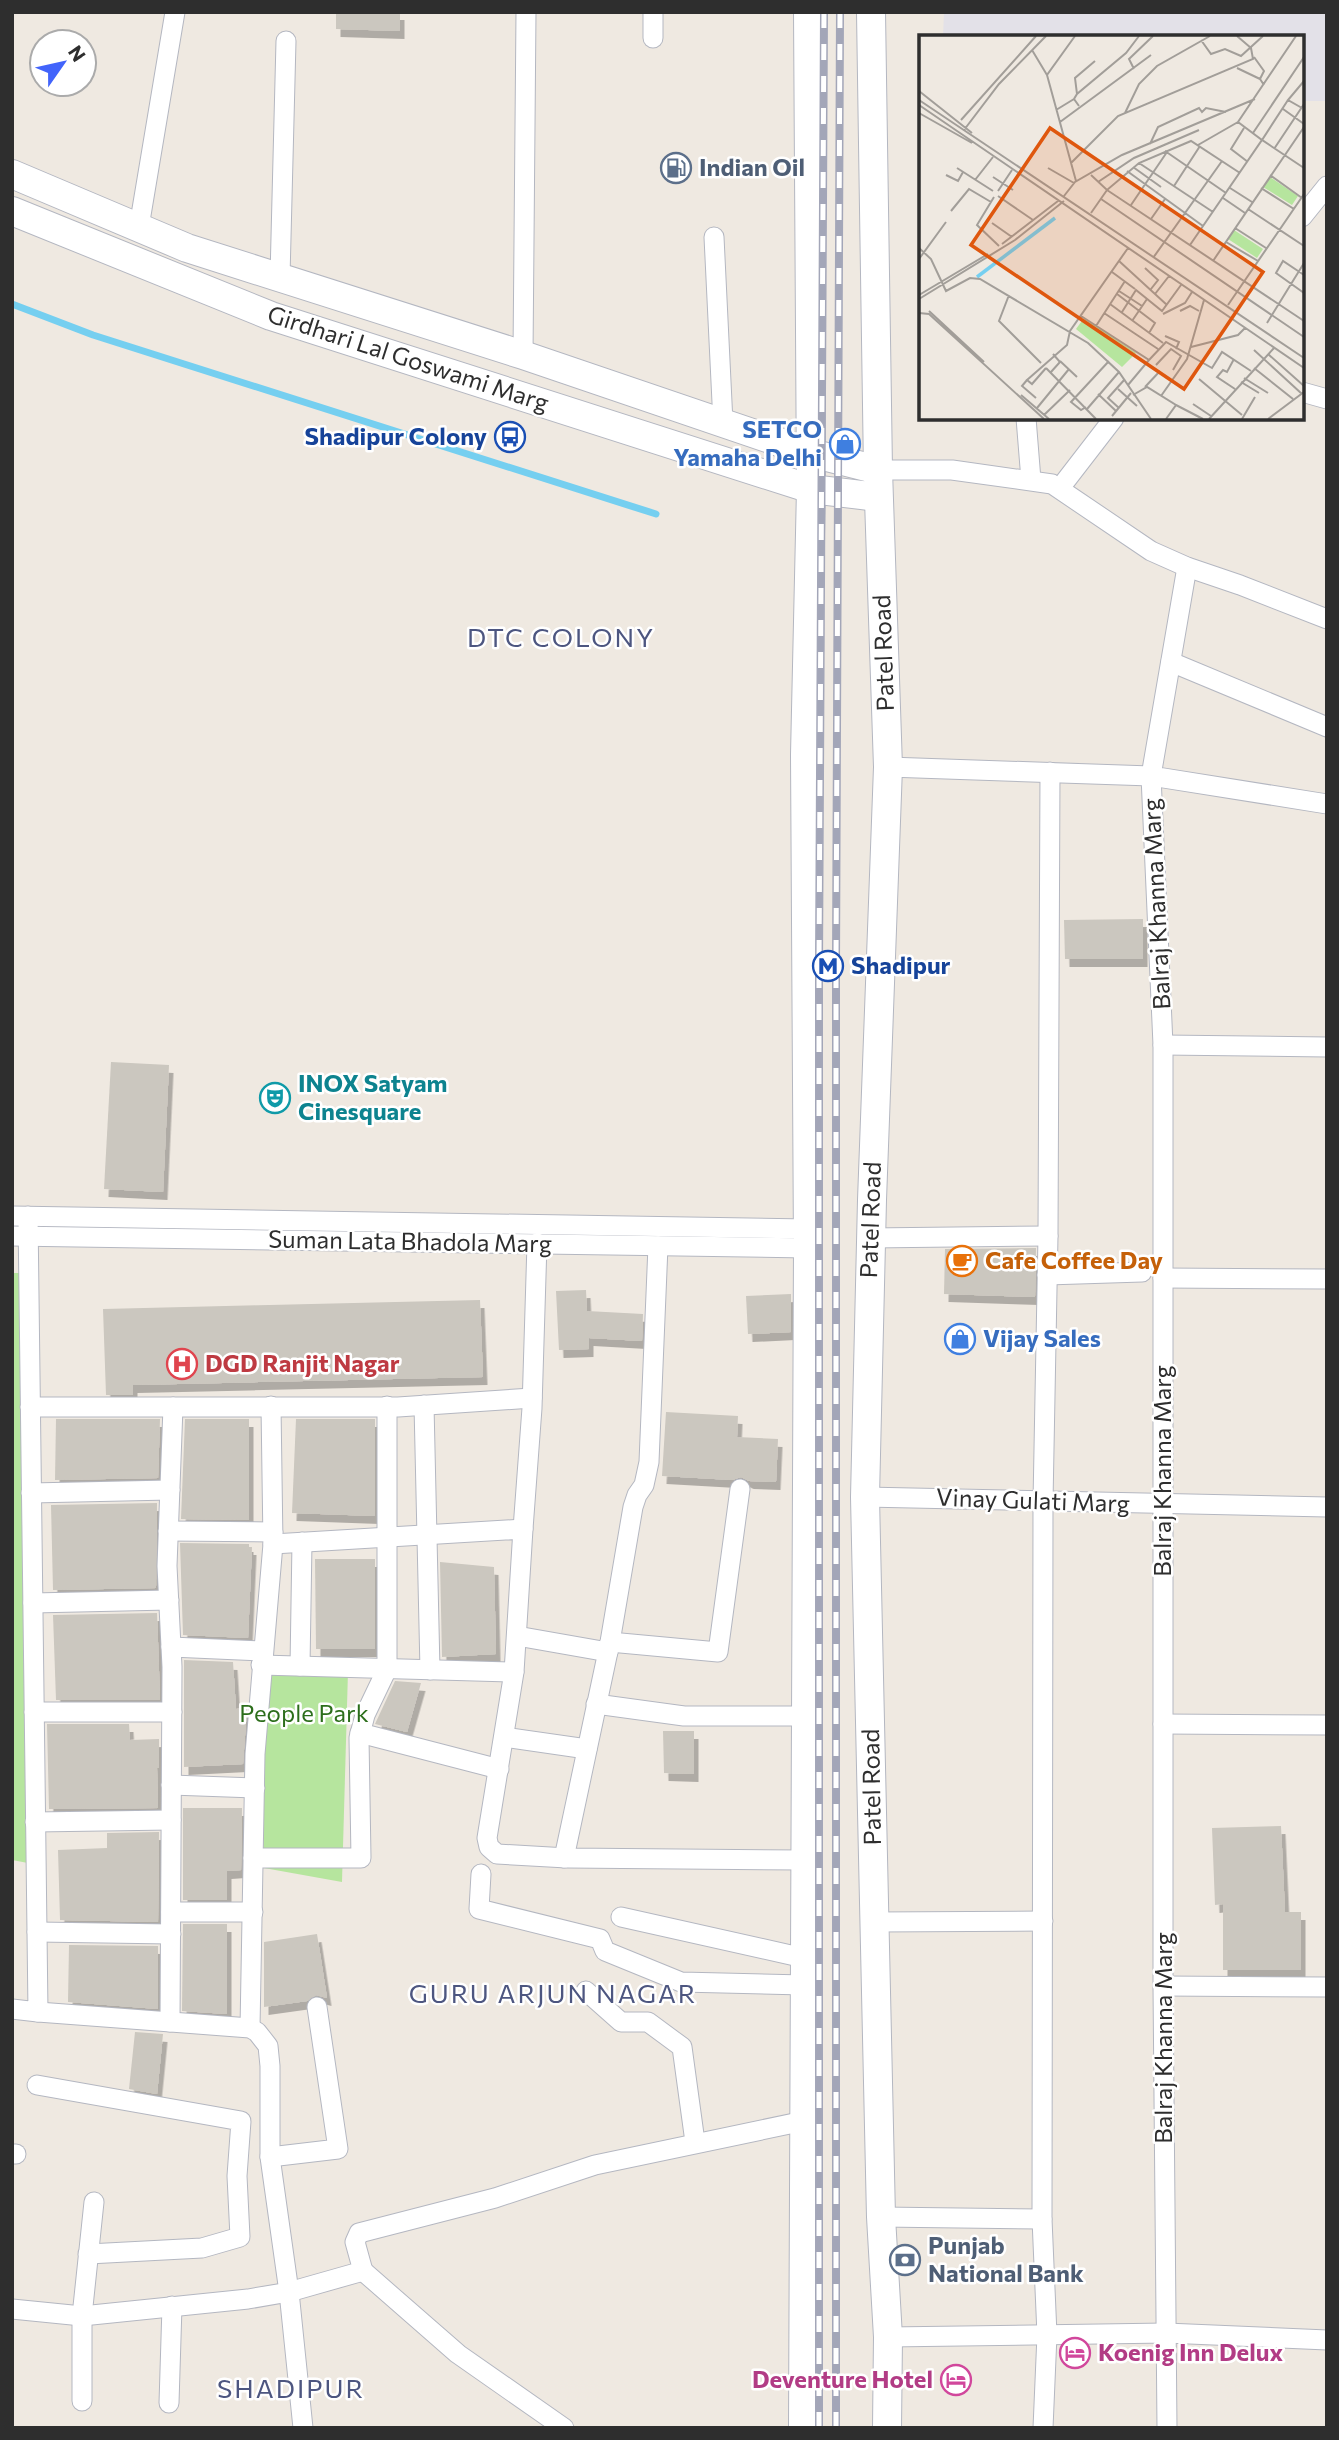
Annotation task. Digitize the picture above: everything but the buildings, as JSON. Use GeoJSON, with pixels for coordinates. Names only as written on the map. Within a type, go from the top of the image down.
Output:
{"type":"FeatureCollection","features":[{"type":"Feature","properties":{"kind":"main road"},"geometry":{"type":"LineString","coordinates":[[803,2428],[808,1239],[805,755],[811,489],[808,12]]}},
{"type":"Feature","properties":{"kind":"main road","name":"Patel Road"},"geometry":{"type":"LineString","coordinates":[[872,12],[878,484],[888,767],[870,1238],[865,1497],[881,2217],[888,2337],[887,2428]]}},
{"type":"Feature","properties":{"kind":"main road","name":"Girdhari Lal Goswami Marg"},"geometry":{"type":"LineString","coordinates":[[12,174],[187,248],[523,355],[723,423],[810,453],[878,484]]}},
{"type":"Feature","properties":{"kind":"main road","name":"Girdhari Lal Goswami Marg"},"geometry":{"type":"LineString","coordinates":[[12,211],[271,316],[811,489],[878,484]]}},
{"type":"Feature","properties":{"kind":"street"},"geometry":{"type":"LineString","coordinates":[[139,228],[175,12]]}},
{"type":"Feature","properties":{"kind":"street"},"geometry":{"type":"LineString","coordinates":[[523,355],[526,12]]}},
{"type":"Feature","properties":{"kind":"street"},"geometry":{"type":"LineString","coordinates":[[653,12],[653,38]]}},
{"type":"Feature","properties":{"kind":"street"},"geometry":{"type":"LineString","coordinates":[[280,277],[286,41]]}},
{"type":"Feature","properties":{"kind":"street"},"geometry":{"type":"LineString","coordinates":[[1304,215],[1327,186]]}},
{"type":"Feature","properties":{"kind":"street"},"geometry":{"type":"LineString","coordinates":[[714,237],[723,423]]}},
{"type":"Feature","properties":{"kind":"street"},"geometry":{"type":"LineString","coordinates":[[1304,393],[1327,399]]}},
{"type":"Feature","properties":{"kind":"street"},"geometry":{"type":"LineString","coordinates":[[1026,420],[1031,480]]}},
{"type":"Feature","properties":{"kind":"street"},"geometry":{"type":"LineString","coordinates":[[1060,488],[1112,420]]}},
{"type":"Feature","properties":{"kind":"street"},"geometry":{"type":"LineString","coordinates":[[878,484],[951,470],[1052,484],[1151,551],[1327,619]]}},
{"type":"Feature","properties":{"kind":"street"},"geometry":{"type":"LineString","coordinates":[[1187,567],[1151,776],[1327,804]]}},
{"type":"Feature","properties":{"kind":"street"},"geometry":{"type":"LineString","coordinates":[[1171,663],[1327,727]]}},
{"type":"Feature","properties":{"kind":"street","name":"Balraj Khanna Marg"},"geometry":{"type":"LineString","coordinates":[[888,767],[1151,776],[1163,1045],[1163,1986],[1167,2428]]}},
{"type":"Feature","properties":{"kind":"street"},"geometry":{"type":"LineString","coordinates":[[1043,2428],[1047,2335],[1042,2218],[1043,1502],[1048,1236],[1050,772]]}},
{"type":"Feature","properties":{"kind":"street"},"geometry":{"type":"LineString","coordinates":[[1163,1045],[1327,1047]]}},
{"type":"Feature","properties":{"kind":"street"},"geometry":{"type":"LineString","coordinates":[[20,1216],[30,1407],[38,2012]]}},
{"type":"Feature","properties":{"kind":"street","name":"Suman Lata Bhadola Marg"},"geometry":{"type":"LineString","coordinates":[[20,1216],[808,1239]]}},
{"type":"Feature","properties":{"kind":"street","name":"Suman Lata Bhadola Marg"},"geometry":{"type":"LineString","coordinates":[[20,1236],[658,1246],[808,1239]]}},
{"type":"Feature","properties":{"kind":"street"},"geometry":{"type":"LineString","coordinates":[[870,1238],[1048,1236]]}},
{"type":"Feature","properties":{"kind":"street"},"geometry":{"type":"LineString","coordinates":[[537,1244],[532,1398],[517,1636],[514,1672],[487,1838],[489,1847],[497,1854],[564,1858],[804,1860]]}},
{"type":"Feature","properties":{"kind":"street"},"geometry":{"type":"LineString","coordinates":[[564,1858],[609,1647],[633,1507],[644,1485],[649,1462],[658,1246]]}},
{"type":"Feature","properties":{"kind":"street"},"geometry":{"type":"LineString","coordinates":[[1046,1275],[1142,1272]]}},
{"type":"Feature","properties":{"kind":"street"},"geometry":{"type":"LineString","coordinates":[[1163,1278],[1327,1279]]}},
{"type":"Feature","properties":{"kind":"street"},"geometry":{"type":"LineString","coordinates":[[30,1407],[387,1406],[532,1398]]}},
{"type":"Feature","properties":{"kind":"street"},"geometry":{"type":"LineString","coordinates":[[424,1405],[430,1670]]}},
{"type":"Feature","properties":{"kind":"street"},"geometry":{"type":"LineString","coordinates":[[250,2028],[255,1754],[273,1538],[271,1406]]}},
{"type":"Feature","properties":{"kind":"street"},"geometry":{"type":"LineString","coordinates":[[253,1858],[361,1858],[360,1732],[365,1715],[387,1669],[387,1406]]}},
{"type":"Feature","properties":{"kind":"street"},"geometry":{"type":"LineString","coordinates":[[170,2022],[172,1712],[169,1531],[173,1407]]}},
{"type":"Feature","properties":{"kind":"street"},"geometry":{"type":"LineString","coordinates":[[517,1636],[609,1647],[718,1652],[740,1489]]}},
{"type":"Feature","properties":{"kind":"street"},"geometry":{"type":"LineString","coordinates":[[31,1493],[170,1490]]}},
{"type":"Feature","properties":{"kind":"street","name":"Vinay Gulati Marg"},"geometry":{"type":"LineString","coordinates":[[865,1497],[1327,1507]]}},
{"type":"Feature","properties":{"kind":"street"},"geometry":{"type":"LineString","coordinates":[[169,1531],[302,1542],[523,1529]]}},
{"type":"Feature","properties":{"kind":"street"},"geometry":{"type":"LineString","coordinates":[[300,1666],[302,1542]]}},
{"type":"Feature","properties":{"kind":"street"},"geometry":{"type":"LineString","coordinates":[[33,1603],[169,1600]]}},
{"type":"Feature","properties":{"kind":"street"},"geometry":{"type":"LineString","coordinates":[[171,1647],[262,1658],[300,1666],[514,1672]]}},
{"type":"Feature","properties":{"kind":"street"},"geometry":{"type":"LineString","coordinates":[[596,1704],[684,1716],[805,1716]]}},
{"type":"Feature","properties":{"kind":"street"},"geometry":{"type":"LineString","coordinates":[[34,1712],[172,1712]]}},
{"type":"Feature","properties":{"kind":"street"},"geometry":{"type":"LineString","coordinates":[[1163,1724],[1327,1725]]}},
{"type":"Feature","properties":{"kind":"street"},"geometry":{"type":"LineString","coordinates":[[360,1732],[499,1769]]}},
{"type":"Feature","properties":{"kind":"street"},"geometry":{"type":"LineString","coordinates":[[504,1737],[587,1749]]}},
{"type":"Feature","properties":{"kind":"street"},"geometry":{"type":"LineString","coordinates":[[172,1785],[255,1788]]}},
{"type":"Feature","properties":{"kind":"street"},"geometry":{"type":"LineString","coordinates":[[35,1822],[172,1820]]}},
{"type":"Feature","properties":{"kind":"street"},"geometry":{"type":"LineString","coordinates":[[481,1874],[479,1909],[600,1939],[605,1951],[681,1982],[804,1971]]}},
{"type":"Feature","properties":{"kind":"street"},"geometry":{"type":"LineString","coordinates":[[171,1912],[253,1912]]}},
{"type":"Feature","properties":{"kind":"street"},"geometry":{"type":"LineString","coordinates":[[621,1917],[804,1971]]}},
{"type":"Feature","properties":{"kind":"street"},"geometry":{"type":"LineString","coordinates":[[875,1922],[1043,1921]]}},
{"type":"Feature","properties":{"kind":"street"},"geometry":{"type":"LineString","coordinates":[[37,1932],[171,1934]]}},
{"type":"Feature","properties":{"kind":"street"},"geometry":{"type":"LineString","coordinates":[[1163,1986],[1327,1987]]}},
{"type":"Feature","properties":{"kind":"street"},"geometry":{"type":"LineString","coordinates":[[586,1991],[621,2022],[648,2022],[682,2047],[695,2142]]}},
{"type":"Feature","properties":{"kind":"street"},"geometry":{"type":"LineString","coordinates":[[270,2157],[338,2149],[317,2007]]}},
{"type":"Feature","properties":{"kind":"street"},"geometry":{"type":"LineString","coordinates":[[12,2009],[250,2028],[257,2032],[268,2046],[270,2157],[289,2292],[303,2428]]}},
{"type":"Feature","properties":{"kind":"street"},"geometry":{"type":"LineString","coordinates":[[37,2085],[241,2121],[237,2176],[240,2237],[202,2248],[88,2254]]}},
{"type":"Feature","properties":{"kind":"street"},"geometry":{"type":"LineString","coordinates":[[564,2428],[458,2354],[363,2270],[355,2242],[359,2233],[495,2198],[595,2165],[804,2121]]}},
{"type":"Feature","properties":{"kind":"street"},"geometry":{"type":"LineString","coordinates":[[82,2402],[82,2316],[94,2202]]}},
{"type":"Feature","properties":{"kind":"street"},"geometry":{"type":"LineString","coordinates":[[881,2217],[1042,2218]]}},
{"type":"Feature","properties":{"kind":"street"},"geometry":{"type":"LineString","coordinates":[[12,2309],[82,2316],[248,2299],[289,2292],[363,2270]]}},
{"type":"Feature","properties":{"kind":"street"},"geometry":{"type":"LineString","coordinates":[[169,2403],[173,2306]]}},
{"type":"Feature","properties":{"kind":"street"},"geometry":{"type":"LineString","coordinates":[[888,2337],[1166,2333],[1327,2340]]}},
{"type":"Feature","properties":{"kind":"shaded area"},"geometry":{"type":"Polygon","coordinates":[[[944,12],[1327,12],[1327,101],[1304,101],[1304,35],[943,35],[944,12]]]}},
{"type":"Feature","properties":{"kind":"green space"},"geometry":{"type":"Polygon","coordinates":[[[12,1273],[21,1273],[20,1330],[30,1471],[28,1863],[12,1860],[12,1273]]]}},
{"type":"Feature","properties":{"kind":"green space","name":"People Park"},"geometry":{"type":"Polygon","coordinates":[[[258,1671],[348,1671],[342,1882],[264,1868],[258,1671]]]}},
{"type":"Feature","properties":{"kind":"waterway"},"geometry":{"type":"LineString","coordinates":[[12,304],[93,335],[656,514]]}},
{"type":"Feature","properties":{"kind":"railway"},"geometry":{"type":"LineString","coordinates":[[819,2428],[819,965],[824,12]]}},
{"type":"Feature","properties":{"kind":"railway"},"geometry":{"type":"LineString","coordinates":[[836,2428],[836,965],[840,12]]}},
{"type":"Feature","properties":{"kind":"place","name":"Indian Oil"},"geometry":{"type":"Point","coordinates":[676,168]}},
{"type":"Feature","properties":{"kind":"place","name":"Shadipur Colony"},"geometry":{"type":"Point","coordinates":[510,437]}},
{"type":"Feature","properties":{"kind":"place","name":"SETCO Yamaha Delhi"},"geometry":{"type":"Point","coordinates":[845,444]}},
{"type":"Feature","properties":{"kind":"place","name":"Shadipur"},"geometry":{"type":"Point","coordinates":[828,966]}},
{"type":"Feature","properties":{"kind":"place","name":"INOX Satyam Cinesquare"},"geometry":{"type":"Point","coordinates":[275,1098]}},
{"type":"Feature","properties":{"kind":"place","name":"Cafe Coffee Day"},"geometry":{"type":"Point","coordinates":[962,1261]}},
{"type":"Feature","properties":{"kind":"place","name":"Vijay Sales"},"geometry":{"type":"Point","coordinates":[960,1339]}},
{"type":"Feature","properties":{"kind":"place","name":"DGD Ranjit Nagar"},"geometry":{"type":"Point","coordinates":[182,1364]}},
{"type":"Feature","properties":{"kind":"place","name":"Punjab National Bank"},"geometry":{"type":"Point","coordinates":[905,2260]}},
{"type":"Feature","properties":{"kind":"place","name":"Koenig Inn Delux"},"geometry":{"type":"Point","coordinates":[1075,2353]}},
{"type":"Feature","properties":{"kind":"place","name":"Deventure Hotel"},"geometry":{"type":"Point","coordinates":[956,2380]}},
{"type":"Feature","properties":{"kind":"district","name":"DTC COLONY"},"geometry":{"type":"Point","coordinates":[561,638]}},
{"type":"Feature","properties":{"kind":"district","name":"GURU ARJUN NAGAR"},"geometry":{"type":"Point","coordinates":[553,1994]}},
{"type":"Feature","properties":{"kind":"district","name":"SHADIPUR"},"geometry":{"type":"Point","coordinates":[291,2389]}}]}
